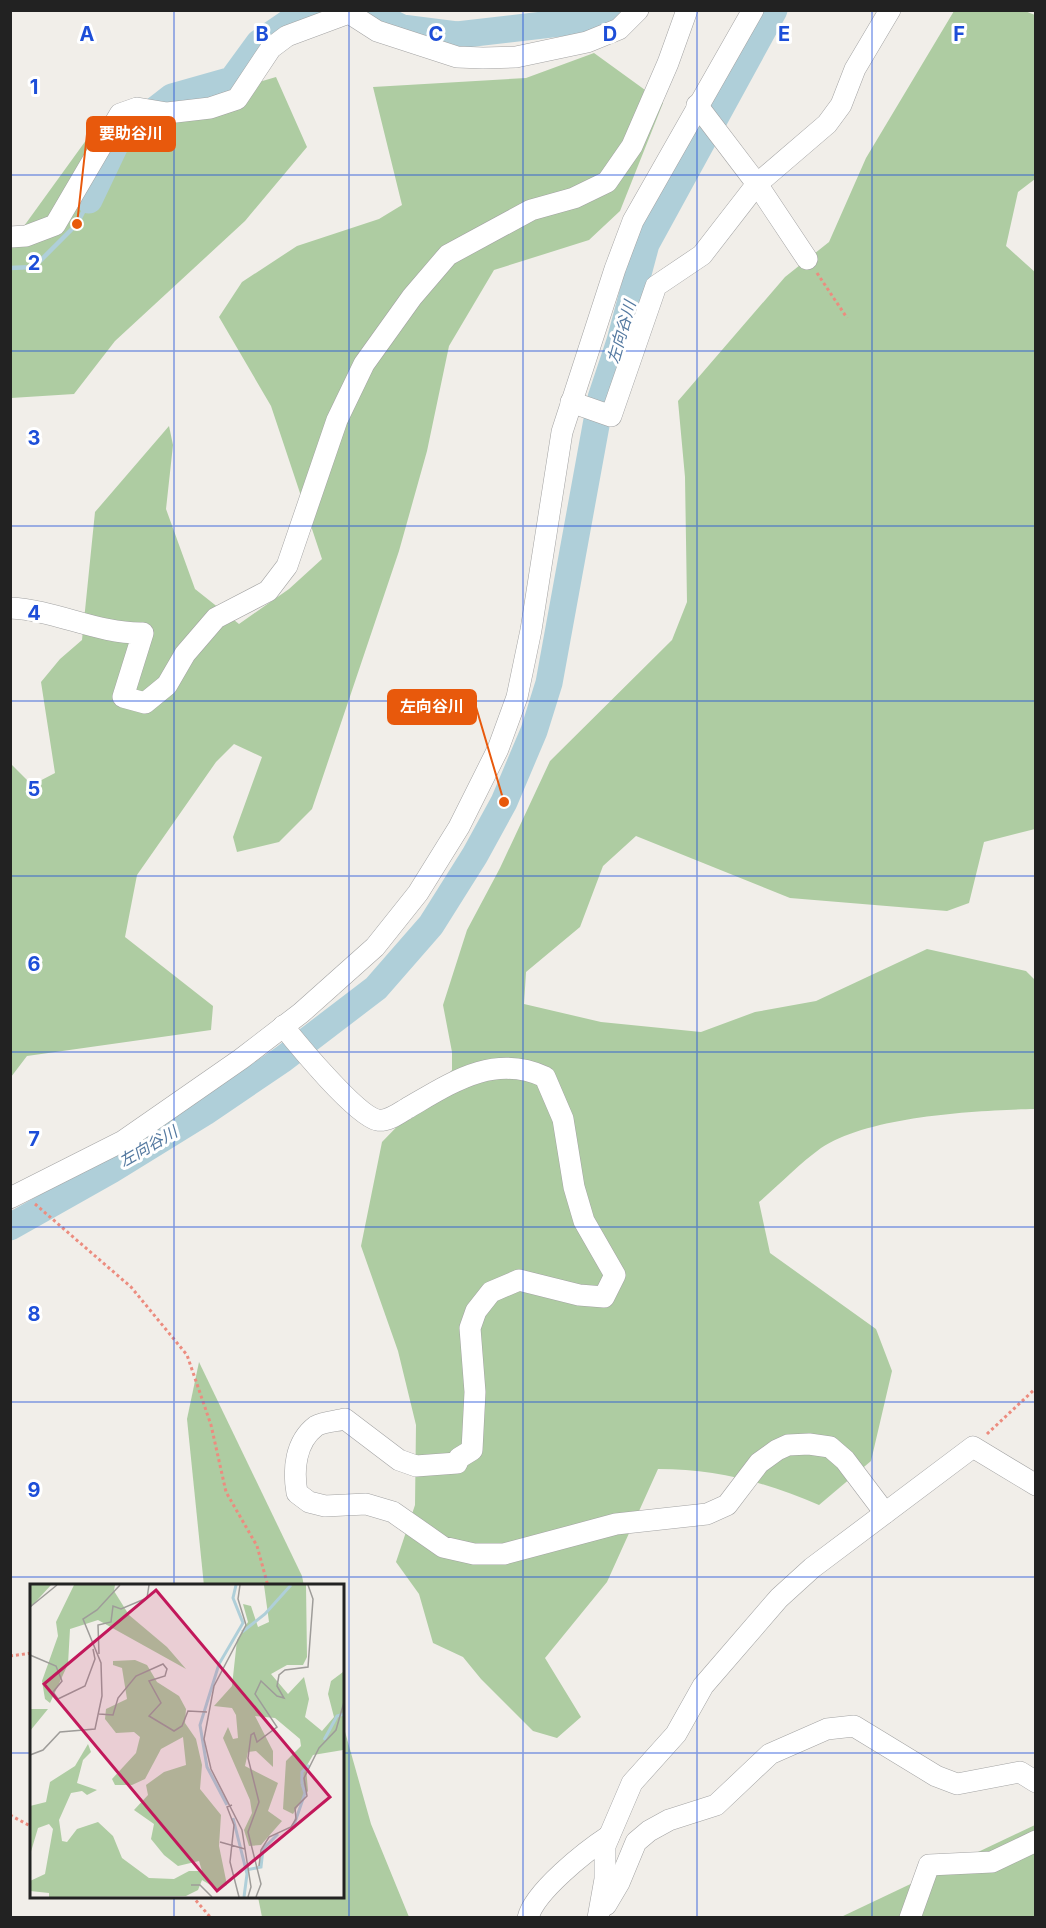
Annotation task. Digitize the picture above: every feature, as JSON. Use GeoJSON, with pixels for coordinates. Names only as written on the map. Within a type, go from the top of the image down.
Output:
{"type":"FeatureCollection","features":[{"type":"Feature","properties":{"kind":"street"},"geometry":{"type":"LineString","coordinates":[[10,237],[26,236],[55,225],[120,114],[137,108],[167,113],[210,108],[237,99],[271,48],[287,36],[309,27],[349,13],[377,31],[457,57],[516,57],[587,42],[619,29],[638,10]]}},
{"type":"Feature","properties":{"kind":"street"},"geometry":{"type":"LineString","coordinates":[[10,608],[27,609],[119,633],[143,633],[123,697],[145,703],[167,685],[184,654],[216,618],[268,591],[287,566],[337,420],[364,364],[412,297],[447,255],[531,210],[574,198],[607,182],[632,146],[668,63],[687,10]]}},
{"type":"Feature","properties":{"kind":"street"},"geometry":{"type":"LineString","coordinates":[[16,1196],[123,1141],[241,1059],[375,947],[418,893],[459,827],[498,748],[517,697],[562,432],[633,221],[753,10]]}},
{"type":"Feature","properties":{"kind":"street"},"geometry":{"type":"LineString","coordinates":[[571,402],[611,416],[656,286],[702,255],[757,184],[827,124],[841,105],[855,69],[890,10]]}},
{"type":"Feature","properties":{"kind":"street"},"geometry":{"type":"LineString","coordinates":[[697,105],[757,184],[807,259]]}},
{"type":"Feature","properties":{"kind":"street"},"geometry":{"type":"LineString","coordinates":[[283,1026],[348,1099],[376,1120],[390,1119],[454,1081],[480,1070],[503,1067],[531,1070],[545,1077],[563,1119],[574,1187],[584,1221],[615,1275],[604,1297],[579,1295],[519,1280],[491,1292],[476,1311],[470,1328],[475,1392],[472,1450],[459,1458],[457,1463],[416,1466],[399,1460],[345,1419],[317,1426],[299,1449],[294,1471],[297,1493],[309,1502],[325,1506],[366,1504],[393,1512],[443,1547],[474,1554],[504,1554],[616,1524],[707,1514],[727,1505],[759,1463],[777,1450],[788,1445],[809,1444],[830,1447],[845,1460],[885,1513]]}},
{"type":"Feature","properties":{"kind":"street"},"geometry":{"type":"LineString","coordinates":[[598,1917],[605,1879],[605,1846],[632,1783],[676,1734],[710,1677],[779,1598],[812,1568],[973,1447],[1035,1485]]}},
{"type":"Feature","properties":{"kind":"street"},"geometry":{"type":"LineString","coordinates":[[598,1917],[619,1883],[636,1842],[649,1831],[669,1820],[716,1805],[770,1754],[827,1729],[854,1726],[930,1772],[957,1784],[1020,1772],[1035,1782]]}},
{"type":"Feature","properties":{"kind":"street"},"geometry":{"type":"LineString","coordinates":[[528,1917],[530,1908],[561,1874],[585,1852],[609,1836]]}},
{"type":"Feature","properties":{"kind":"street"},"geometry":{"type":"LineString","coordinates":[[910,1917],[929,1865],[992,1862],[1035,1841]]}},
{"type":"Feature","properties":{"kind":"path"},"geometry":{"type":"LineString","coordinates":[[807,259],[848,318]]}},
{"type":"Feature","properties":{"kind":"path"},"geometry":{"type":"LineString","coordinates":[[16,1196],[131,1287],[187,1355],[211,1425],[226,1492],[257,1546],[267,1584]]}},
{"type":"Feature","properties":{"kind":"path"},"geometry":{"type":"LineString","coordinates":[[973,1447],[1035,1388]]}},
{"type":"Feature","properties":{"kind":"path"},"geometry":{"type":"LineString","coordinates":[[10,1656],[30,1653]]}},
{"type":"Feature","properties":{"kind":"path"},"geometry":{"type":"LineString","coordinates":[[10,1815],[30,1826]]}},
{"type":"Feature","properties":{"kind":"path"},"geometry":{"type":"LineString","coordinates":[[194,1898],[211,1917]]}},
{"type":"Feature","properties":{"kind":"green space"},"geometry":{"type":"Polygon","coordinates":[[[954,11],[1025,11],[1035,15],[1035,179],[1018,192],[1006,246],[1036,273],[1035,829],[984,842],[969,903],[947,911],[790,898],[636,836],[603,866],[580,927],[526,972],[524,1004],[601,1022],[701,1032],[755,1012],[816,1001],[927,949],[1026,971],[1035,980],[1035,1109],[955,1113],[925,1117],[895,1122],[841,1137],[821,1148],[759,1202],[770,1253],[876,1329],[892,1371],[871,1461],[819,1505],[740,1478],[700,1471],[658,1469],[607,1582],[545,1658],[581,1717],[557,1738],[533,1731],[481,1679],[463,1657],[433,1643],[419,1594],[396,1562],[415,1505],[416,1425],[398,1351],[361,1246],[382,1142],[452,1070],[452,1052],[443,1005],[467,930],[500,868],[550,761],[672,640],[687,602],[685,477],[678,401],[785,277],[829,242],[866,158],[954,11]]]}},
{"type":"Feature","properties":{"kind":"green space"},"geometry":{"type":"Polygon","coordinates":[[[594,53],[663,103],[620,211],[589,240],[494,270],[449,346],[427,451],[399,551],[312,809],[279,842],[237,852],[233,837],[262,757],[234,744],[216,762],[137,875],[125,937],[213,1006],[211,1030],[27,1056],[11,1077],[11,764],[32,785],[55,773],[41,682],[60,659],[82,640],[95,512],[169,426],[173,445],[166,509],[195,589],[239,624],[289,589],[322,559],[271,406],[219,317],[242,282],[297,246],[379,219],[402,205],[373,87],[526,78],[594,53]]]}},
{"type":"Feature","properties":{"kind":"green space"},"geometry":{"type":"Polygon","coordinates":[[[276,77],[307,147],[245,221],[115,341],[74,394],[11,398],[11,244],[92,132],[276,77]]]}},
{"type":"Feature","properties":{"kind":"green space"},"geometry":{"type":"Polygon","coordinates":[[[199,1362],[302,1576],[304,1584],[204,1584],[187,1419],[199,1362]]]}},
{"type":"Feature","properties":{"kind":"green space"},"geometry":{"type":"Polygon","coordinates":[[[344,1728],[371,1824],[409,1917],[262,1917],[258,1898],[344,1898],[344,1728]]]}},
{"type":"Feature","properties":{"kind":"green space"},"geometry":{"type":"Polygon","coordinates":[[[1035,1825],[1035,1917],[841,1917],[1035,1825]]]}},
{"type":"Feature","properties":{"kind":"waterway"},"geometry":{"type":"LineString","coordinates":[[89,200],[118,139],[172,97],[232,80],[259,43],[300,15],[317,10]]}},
{"type":"Feature","properties":{"kind":"waterway"},"geometry":{"type":"LineString","coordinates":[[365,10],[402,28],[457,35],[603,18],[614,10]]}},
{"type":"Feature","properties":{"kind":"waterway","name":"左向谷川"},"geometry":{"type":"LineString","coordinates":[[10,1227],[111,1170],[205,1112],[283,1059],[376,988],[431,925],[475,855],[504,802],[534,731],[549,683],[601,398],[620,341],[646,244],[774,10]]}},
{"type":"Feature","properties":{"kind":"waterway"},"geometry":{"type":"LineString","coordinates":[[10,268],[34,267],[77,224],[89,200]]}},
{"type":"Feature","properties":{"kind":"place","name":"要助谷川"},"geometry":{"type":"Point","coordinates":[77,224]}},
{"type":"Feature","properties":{"kind":"place","name":"左向谷川"},"geometry":{"type":"Point","coordinates":[504,802]}}]}
